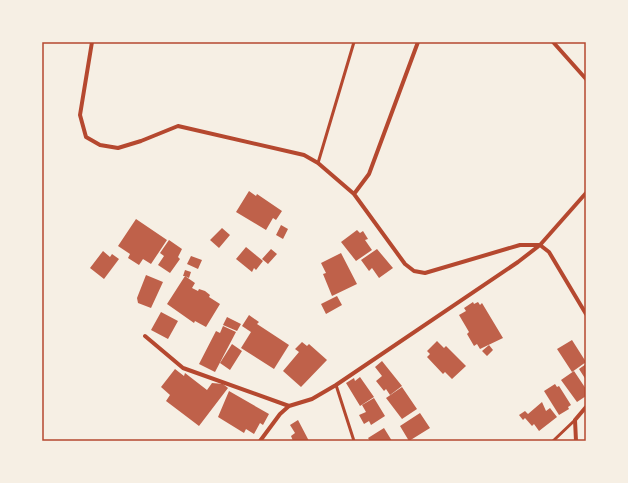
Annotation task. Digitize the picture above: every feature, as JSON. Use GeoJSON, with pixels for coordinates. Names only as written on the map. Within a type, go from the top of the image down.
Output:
{"type":"FeatureCollection","features":[{"type":"Feature","properties":{"kind":"street"},"geometry":{"type":"LineString","coordinates":[[92,42],[80,115],[86,137],[100,145],[118,148],[141,141],[178,126],[304,154],[318,163],[354,194],[405,264],[414,271],[425,273],[520,245],[540,245],[549,252],[586,314]]}},
{"type":"Feature","properties":{"kind":"street"},"geometry":{"type":"LineString","coordinates":[[354,194],[370,174],[418,42]]}},
{"type":"Feature","properties":{"kind":"street"},"geometry":{"type":"LineString","coordinates":[[553,42],[586,79]]}},
{"type":"Feature","properties":{"kind":"street"},"geometry":{"type":"LineString","coordinates":[[260,441],[280,414],[289,406],[312,399],[336,385],[518,262],[540,245],[586,193]]}},
{"type":"Feature","properties":{"kind":"street"},"geometry":{"type":"LineString","coordinates":[[145,336],[183,368],[289,406]]}},
{"type":"Feature","properties":{"kind":"street"},"geometry":{"type":"LineString","coordinates":[[576,441],[575,420],[586,407]]}},
{"type":"Feature","properties":{"kind":"lane"},"geometry":{"type":"LineString","coordinates":[[318,163],[354,42]]}},
{"type":"Feature","properties":{"kind":"lane"},"geometry":{"type":"LineString","coordinates":[[336,385],[354,441]]}},
{"type":"Feature","properties":{"kind":"lane"},"geometry":{"type":"LineString","coordinates":[[553,441],[575,420]]}},
{"type":"Feature","properties":{"kind":"building"},"geometry":{"type":"Polygon","coordinates":[[[249,191],[256,196],[257,194],[282,211],[276,220],[273,218],[266,230],[236,212],[249,191]]]}},
{"type":"Feature","properties":{"kind":"building"},"geometry":{"type":"Polygon","coordinates":[[[136,219],[167,240],[151,264],[143,259],[139,265],[128,258],[130,254],[118,246],[136,219]]]}},
{"type":"Feature","properties":{"kind":"building"},"geometry":{"type":"Polygon","coordinates":[[[281,225],[288,229],[283,239],[276,235],[281,225]]]}},
{"type":"Feature","properties":{"kind":"building"},"geometry":{"type":"Polygon","coordinates":[[[222,228],[230,235],[219,248],[210,240],[222,228]]]}},
{"type":"Feature","properties":{"kind":"building"},"geometry":{"type":"Polygon","coordinates":[[[357,230],[360,233],[363,231],[368,239],[365,240],[372,250],[356,261],[341,242],[357,230]]]}},
{"type":"Feature","properties":{"kind":"building"},"geometry":{"type":"Polygon","coordinates":[[[169,240],[182,249],[178,257],[180,259],[170,273],[158,265],[164,256],[160,253],[169,240]]]}},
{"type":"Feature","properties":{"kind":"building"},"geometry":{"type":"Polygon","coordinates":[[[246,247],[263,261],[256,270],[254,268],[252,272],[236,259],[246,247]]]}},
{"type":"Feature","properties":{"kind":"building"},"geometry":{"type":"Polygon","coordinates":[[[271,249],[277,254],[268,264],[262,259],[271,249]]]}},
{"type":"Feature","properties":{"kind":"building"},"geometry":{"type":"Polygon","coordinates":[[[377,249],[393,268],[379,278],[372,268],[369,271],[361,260],[377,249]]]}},
{"type":"Feature","properties":{"kind":"building"},"geometry":{"type":"Polygon","coordinates":[[[103,251],[110,257],[112,254],[119,259],[104,279],[90,268],[103,251]]]}},
{"type":"Feature","properties":{"kind":"building"},"geometry":{"type":"Polygon","coordinates":[[[341,253],[357,284],[332,296],[323,274],[326,273],[321,263],[341,253]]]}},
{"type":"Feature","properties":{"kind":"building"},"geometry":{"type":"Polygon","coordinates":[[[191,256],[202,260],[198,269],[187,264],[191,256]]]}},
{"type":"Feature","properties":{"kind":"building"},"geometry":{"type":"Polygon","coordinates":[[[185,270],[191,272],[189,278],[183,276],[185,270]]]}},
{"type":"Feature","properties":{"kind":"building"},"geometry":{"type":"Polygon","coordinates":[[[146,275],[163,282],[151,308],[138,303],[137,298],[146,275]]]}},
{"type":"Feature","properties":{"kind":"building"},"geometry":{"type":"Polygon","coordinates":[[[185,276],[195,283],[192,288],[198,291],[199,289],[205,291],[210,295],[209,297],[220,304],[206,327],[195,321],[194,323],[167,304],[185,276]]]}},
{"type":"Feature","properties":{"kind":"building"},"geometry":{"type":"Polygon","coordinates":[[[337,296],[342,305],[326,314],[321,304],[337,296]]]}},
{"type":"Feature","properties":{"kind":"building"},"geometry":{"type":"Polygon","coordinates":[[[473,302],[474,304],[478,302],[480,305],[482,303],[503,338],[480,349],[477,344],[474,346],[467,334],[469,332],[459,315],[466,311],[464,308],[473,302]]]}},
{"type":"Feature","properties":{"kind":"building"},"geometry":{"type":"Polygon","coordinates":[[[161,312],[178,321],[168,339],[151,330],[161,312]]]}},
{"type":"Feature","properties":{"kind":"building"},"geometry":{"type":"Polygon","coordinates":[[[249,315],[259,322],[257,324],[289,345],[274,369],[241,348],[251,332],[242,326],[249,315]]]}},
{"type":"Feature","properties":{"kind":"building"},"geometry":{"type":"Polygon","coordinates":[[[227,317],[241,324],[237,331],[223,325],[227,317]]]}},
{"type":"Feature","properties":{"kind":"building"},"geometry":{"type":"Polygon","coordinates":[[[223,326],[236,332],[215,372],[199,364],[216,331],[220,333],[223,326]]]}},
{"type":"Feature","properties":{"kind":"building"},"geometry":{"type":"Polygon","coordinates":[[[572,340],[586,362],[572,372],[557,349],[572,340]]]}},
{"type":"Feature","properties":{"kind":"building"},"geometry":{"type":"Polygon","coordinates":[[[437,341],[444,348],[446,346],[466,366],[452,379],[445,372],[443,374],[427,357],[430,354],[427,351],[437,341]]]}},
{"type":"Feature","properties":{"kind":"building"},"geometry":{"type":"Polygon","coordinates":[[[302,342],[307,346],[309,344],[327,360],[301,387],[283,371],[299,352],[295,349],[302,342]]]}},
{"type":"Feature","properties":{"kind":"building"},"geometry":{"type":"Polygon","coordinates":[[[232,344],[242,351],[230,370],[220,363],[232,344]]]}},
{"type":"Feature","properties":{"kind":"building"},"geometry":{"type":"Polygon","coordinates":[[[489,345],[493,350],[487,356],[482,351],[489,345]]]}},
{"type":"Feature","properties":{"kind":"building"},"geometry":{"type":"Polygon","coordinates":[[[382,361],[402,386],[390,395],[386,389],[384,391],[376,381],[382,376],[375,367],[382,361]]]}},
{"type":"Feature","properties":{"kind":"building"},"geometry":{"type":"Polygon","coordinates":[[[586,364],[586,380],[579,369],[586,364]]]}},
{"type":"Feature","properties":{"kind":"building"},"geometry":{"type":"Polygon","coordinates":[[[175,369],[184,376],[185,373],[207,390],[212,383],[223,384],[228,388],[199,426],[166,401],[170,395],[161,387],[175,369]]]}},
{"type":"Feature","properties":{"kind":"building"},"geometry":{"type":"Polygon","coordinates":[[[574,371],[586,389],[586,396],[577,402],[561,380],[574,371]]]}},
{"type":"Feature","properties":{"kind":"building"},"geometry":{"type":"Polygon","coordinates":[[[360,377],[374,397],[360,406],[346,383],[354,378],[355,381],[360,377]]]}},
{"type":"Feature","properties":{"kind":"building"},"geometry":{"type":"Polygon","coordinates":[[[555,384],[557,387],[559,386],[571,405],[568,407],[569,409],[559,415],[544,391],[555,384]]]}},
{"type":"Feature","properties":{"kind":"building"},"geometry":{"type":"Polygon","coordinates":[[[402,387],[417,409],[402,419],[386,398],[402,387]]]}},
{"type":"Feature","properties":{"kind":"building"},"geometry":{"type":"Polygon","coordinates":[[[229,391],[269,414],[263,425],[260,423],[254,434],[246,429],[244,433],[218,417],[229,391]]]}},
{"type":"Feature","properties":{"kind":"building"},"geometry":{"type":"Polygon","coordinates":[[[374,398],[385,416],[371,425],[369,421],[364,424],[359,415],[366,412],[362,405],[374,398]]]}},
{"type":"Feature","properties":{"kind":"building"},"geometry":{"type":"Polygon","coordinates":[[[542,402],[546,411],[550,408],[557,417],[539,431],[534,424],[532,426],[525,418],[523,420],[519,415],[525,411],[528,414],[542,402]]]}},
{"type":"Feature","properties":{"kind":"building"},"geometry":{"type":"Polygon","coordinates":[[[420,413],[430,428],[409,441],[400,426],[420,413]]]}},
{"type":"Feature","properties":{"kind":"building"},"geometry":{"type":"Polygon","coordinates":[[[298,420],[309,441],[293,441],[291,436],[295,433],[290,425],[298,420]]]}},
{"type":"Feature","properties":{"kind":"building"},"geometry":{"type":"Polygon","coordinates":[[[384,428],[392,441],[370,441],[368,438],[384,428]]]}}]}
